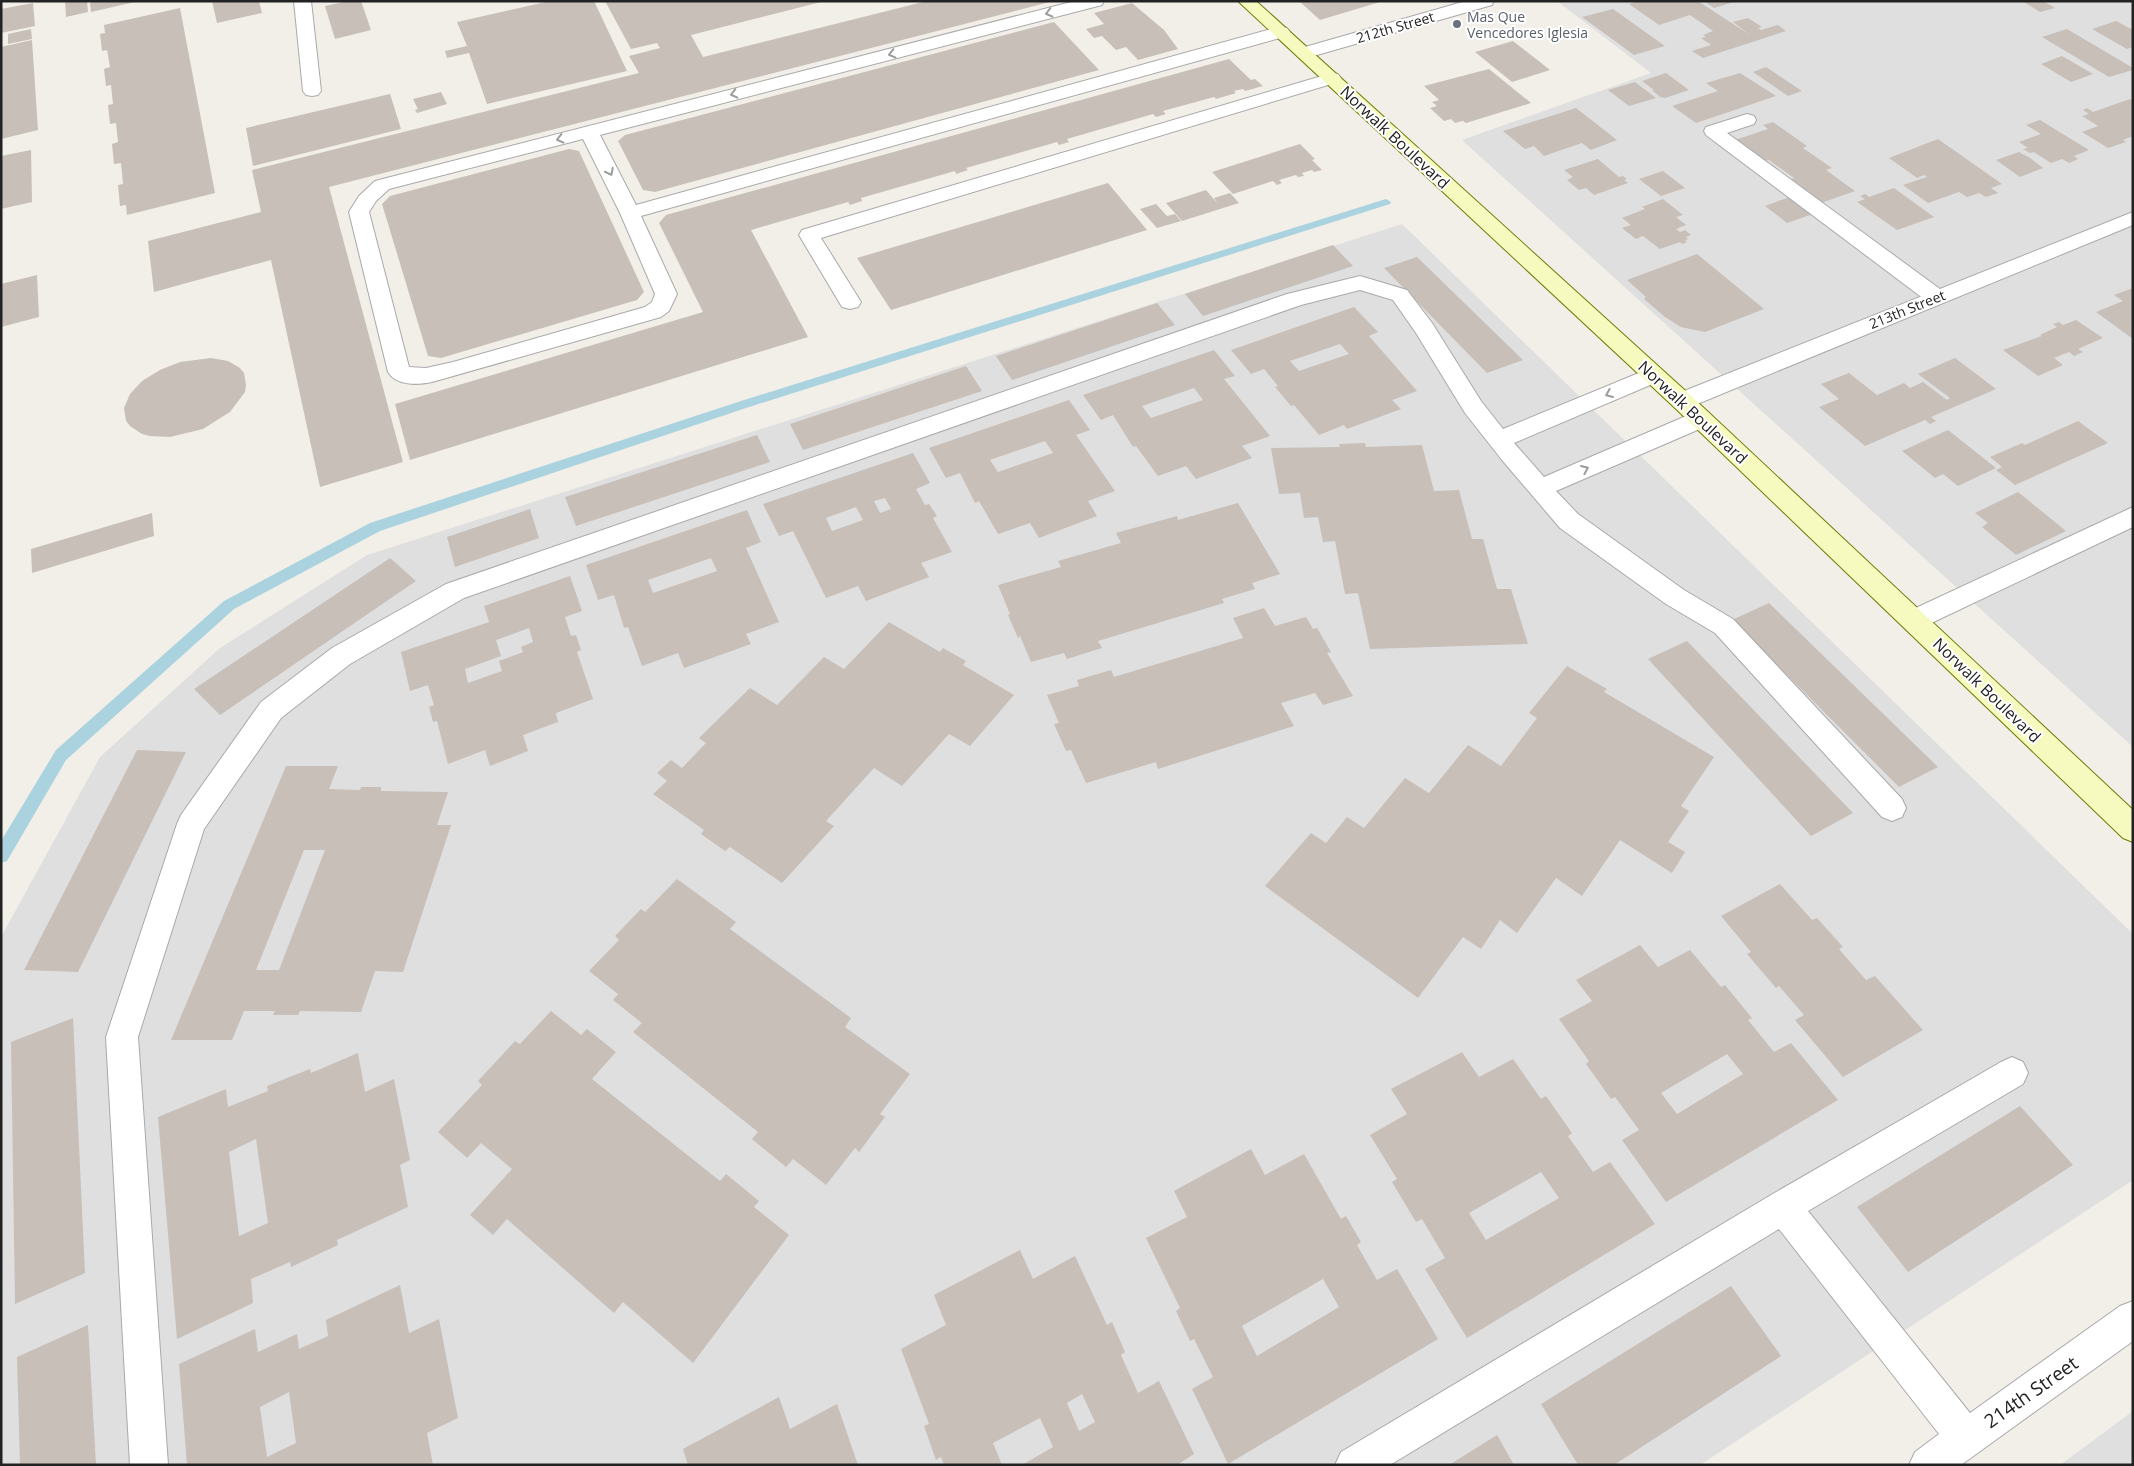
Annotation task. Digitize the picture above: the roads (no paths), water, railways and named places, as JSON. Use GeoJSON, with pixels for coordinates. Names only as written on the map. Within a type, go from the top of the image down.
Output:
{"type":"FeatureCollection","features":[{"type":"Feature","properties":{"kind":"main road","name":"Norwalk Boulevard"},"geometry":{"type":"LineString","coordinates":[[1246,1],[1682,401],[2133,829]]}},
{"type":"Feature","properties":{"kind":"street"},"geometry":{"type":"LineString","coordinates":[[302,1],[312,91]]}},
{"type":"Feature","properties":{"kind":"street"},"geometry":{"type":"LineString","coordinates":[[589,132],[630,213],[666,294],[661,306],[653,312],[454,370],[427,376],[408,377],[399,372],[359,212],[363,202],[382,185],[1096,1]]}},
{"type":"Feature","properties":{"kind":"street","name":"212th Street"},"geometry":{"type":"LineString","coordinates":[[1304,53],[1486,1]]}},
{"type":"Feature","properties":{"kind":"street"},"geometry":{"type":"LineString","coordinates":[[630,213],[1281,32]]}},
{"type":"Feature","properties":{"kind":"street"},"geometry":{"type":"LineString","coordinates":[[850,302],[808,235],[1332,78]]}},
{"type":"Feature","properties":{"kind":"street"},"geometry":{"type":"LineString","coordinates":[[1746,120],[1713,131],[1936,297]]}},
{"type":"Feature","properties":{"kind":"street","name":"213th Street"},"geometry":{"type":"LineString","coordinates":[[1682,401],[2133,218]]}},
{"type":"Feature","properties":{"kind":"street"},"geometry":{"type":"LineString","coordinates":[[149,1465],[122,1037],[191,824],[272,710],[341,656],[455,591],[1295,299],[1360,283],[1400,295],[1424,328],[1474,407],[1499,440],[1569,521],[1675,597],[1724,626],[1892,808]]}},
{"type":"Feature","properties":{"kind":"street"},"geometry":{"type":"LineString","coordinates":[[1499,440],[1654,375]]}},
{"type":"Feature","properties":{"kind":"street"},"geometry":{"type":"LineString","coordinates":[[1540,488],[1701,419]]}},
{"type":"Feature","properties":{"kind":"street"},"geometry":{"type":"LineString","coordinates":[[1914,620],[2133,516]]}},
{"type":"Feature","properties":{"kind":"street"},"geometry":{"type":"LineString","coordinates":[[1354,1465],[1784,1207],[2012,1073]]}},
{"type":"Feature","properties":{"kind":"street"},"geometry":{"type":"LineString","coordinates":[[1784,1207],[1966,1438]]}},
{"type":"Feature","properties":{"kind":"street","name":"214th Street"},"geometry":{"type":"LineString","coordinates":[[1928,1465],[2133,1319]]}},
{"type":"Feature","properties":{"kind":"waterway"},"geometry":{"type":"LineString","coordinates":[[1,856],[61,755],[229,605],[375,527],[745,404],[1386,202]]}},
{"type":"Feature","properties":{"kind":"place","name":"Mas Que Vencedores Iglesia"},"geometry":{"type":"Point","coordinates":[1457,24]}}]}
